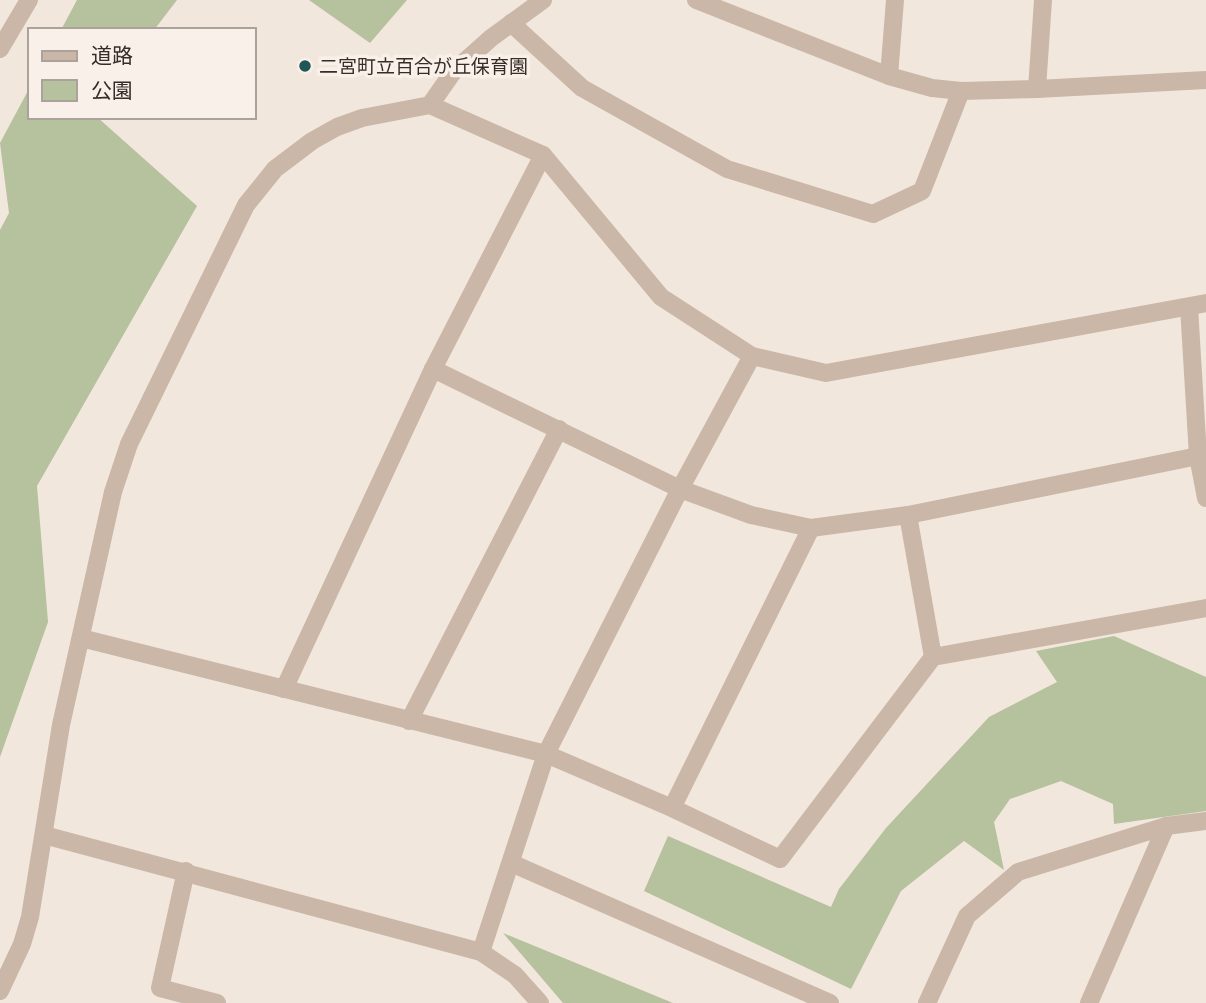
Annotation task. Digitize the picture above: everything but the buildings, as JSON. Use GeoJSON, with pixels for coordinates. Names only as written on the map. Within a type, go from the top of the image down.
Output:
{"type":"FeatureCollection","features":[{"type":"Feature","properties":{"kind":"street"},"geometry":{"type":"LineString","coordinates":[[430,106],[453,72],[543,0]]}},
{"type":"Feature","properties":{"kind":"street"},"geometry":{"type":"LineString","coordinates":[[696,0],[889,76],[932,88],[961,91],[1037,89],[1206,80]]}},
{"type":"Feature","properties":{"kind":"street"},"geometry":{"type":"LineString","coordinates":[[889,76],[895,0]]}},
{"type":"Feature","properties":{"kind":"street"},"geometry":{"type":"LineString","coordinates":[[1037,89],[1043,0]]}},
{"type":"Feature","properties":{"kind":"street"},"geometry":{"type":"LineString","coordinates":[[0,49],[20,4]]}},
{"type":"Feature","properties":{"kind":"street"},"geometry":{"type":"LineString","coordinates":[[511,23],[582,88],[727,169],[873,214],[922,191],[961,91]]}},
{"type":"Feature","properties":{"kind":"street"},"geometry":{"type":"LineString","coordinates":[[0,991],[22,944],[30,917],[61,725],[113,492],[129,444],[246,205],[275,169],[312,141],[337,127],[362,118],[430,106],[543,155],[661,297],[752,356],[826,373],[1197,305],[1198,456],[1206,498]]}},
{"type":"Feature","properties":{"kind":"street"},"geometry":{"type":"LineString","coordinates":[[284,689],[433,369],[543,155]]}},
{"type":"Feature","properties":{"kind":"street"},"geometry":{"type":"LineString","coordinates":[[481,952],[546,754],[680,489],[752,356]]}},
{"type":"Feature","properties":{"kind":"street"},"geometry":{"type":"LineString","coordinates":[[433,369],[680,489],[751,515],[811,528],[908,514],[1198,456]]}},
{"type":"Feature","properties":{"kind":"street"},"geometry":{"type":"LineString","coordinates":[[408,721],[559,429]]}},
{"type":"Feature","properties":{"kind":"street"},"geometry":{"type":"LineString","coordinates":[[908,514],[933,657]]}},
{"type":"Feature","properties":{"kind":"street"},"geometry":{"type":"LineString","coordinates":[[672,808],[811,528]]}},
{"type":"Feature","properties":{"kind":"street"},"geometry":{"type":"LineString","coordinates":[[81,638],[546,754],[672,808],[780,859],[933,657],[1206,608]]}},
{"type":"Feature","properties":{"kind":"street"},"geometry":{"type":"LineString","coordinates":[[927,1003],[967,916],[1018,872],[1166,826],[1206,821]]}},
{"type":"Feature","properties":{"kind":"street"},"geometry":{"type":"LineString","coordinates":[[1089,1003],[1166,826]]}},
{"type":"Feature","properties":{"kind":"street"},"geometry":{"type":"LineString","coordinates":[[44,835],[481,952],[515,975],[540,1003]]}},
{"type":"Feature","properties":{"kind":"street"},"geometry":{"type":"LineString","coordinates":[[510,863],[830,1003]]}},
{"type":"Feature","properties":{"kind":"street"},"geometry":{"type":"LineString","coordinates":[[186,872],[160,988],[217,1003]]}},
{"type":"Feature","properties":{"kind":"green space"},"geometry":{"type":"Polygon","coordinates":[[[77,0],[177,0],[156,28],[62,28],[77,0]]]}},
{"type":"Feature","properties":{"kind":"green space"},"geometry":{"type":"Polygon","coordinates":[[[309,0],[407,0],[370,43],[309,0]]]}},
{"type":"Feature","properties":{"kind":"green space"},"geometry":{"type":"Polygon","coordinates":[[[28,91],[28,119],[99,119],[197,206],[37,486],[48,622],[0,757],[0,230],[9,213],[0,143],[28,91]]]}},
{"type":"Feature","properties":{"kind":"green space"},"geometry":{"type":"Polygon","coordinates":[[[1114,636],[1206,677],[1206,811],[1114,824],[1113,804],[1061,781],[1010,799],[994,822],[1004,870],[964,841],[901,891],[851,989],[644,891],[668,836],[831,907],[839,889],[886,828],[989,717],[1057,682],[1036,651],[1114,636]]]}},
{"type":"Feature","properties":{"kind":"green space"},"geometry":{"type":"Polygon","coordinates":[[[503,933],[673,1003],[563,1003],[503,933]]]}},
{"type":"Feature","properties":{"kind":"place","name":"二宮町立百合が丘保育園"},"geometry":{"type":"Point","coordinates":[305,66]}}]}
